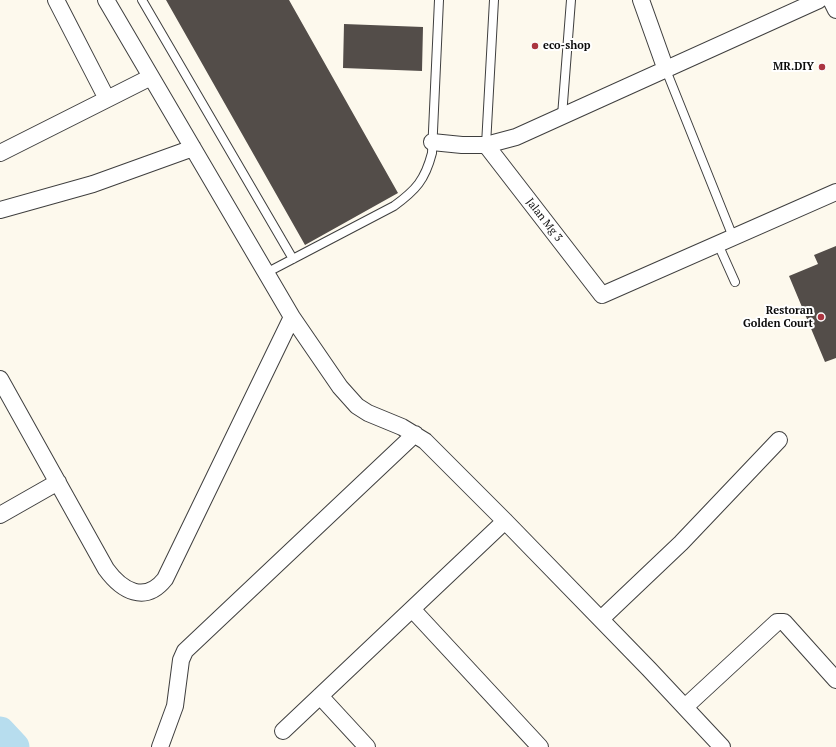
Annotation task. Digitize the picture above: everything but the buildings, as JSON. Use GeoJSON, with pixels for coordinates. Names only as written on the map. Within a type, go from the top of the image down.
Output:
{"type":"FeatureCollection","features":[{"type":"Feature","properties":{"kind":"street"},"geometry":{"type":"LineString","coordinates":[[56,0],[107,99]]}},
{"type":"Feature","properties":{"kind":"street"},"geometry":{"type":"LineString","coordinates":[[106,0],[266,273],[292,316],[340,387],[357,406],[368,413],[415,434],[436,452],[506,521],[722,747]]}},
{"type":"Feature","properties":{"kind":"street"},"geometry":{"type":"LineString","coordinates":[[641,0],[666,70]]}},
{"type":"Feature","properties":{"kind":"street"},"geometry":{"type":"LineString","coordinates":[[432,142],[462,145],[486,145],[516,137],[819,0]]}},
{"type":"Feature","properties":{"kind":"street"},"geometry":{"type":"LineString","coordinates":[[831,0],[836,10]]}},
{"type":"Feature","properties":{"kind":"street"},"geometry":{"type":"LineString","coordinates":[[0,153],[151,77]]}},
{"type":"Feature","properties":{"kind":"street","name":"Jalan Mg 3"},"geometry":{"type":"LineString","coordinates":[[486,145],[602,295],[718,244]]}},
{"type":"Feature","properties":{"kind":"street"},"geometry":{"type":"LineString","coordinates":[[0,210],[93,184],[193,148]]}},
{"type":"Feature","properties":{"kind":"street"},"geometry":{"type":"LineString","coordinates":[[718,244],[836,192]]}},
{"type":"Feature","properties":{"kind":"street"},"geometry":{"type":"LineString","coordinates":[[1,383],[106,569],[114,580],[127,589],[144,594],[159,587],[167,575],[292,316]]}},
{"type":"Feature","properties":{"kind":"street"},"geometry":{"type":"LineString","coordinates":[[160,747],[175,706],[181,660],[185,651],[415,434]]}},
{"type":"Feature","properties":{"kind":"street"},"geometry":{"type":"LineString","coordinates":[[601,619],[681,543],[780,440]]}},
{"type":"Feature","properties":{"kind":"street"},"geometry":{"type":"LineString","coordinates":[[0,515],[58,482]]}},
{"type":"Feature","properties":{"kind":"street"},"geometry":{"type":"LineString","coordinates":[[283,731],[506,521]]}},
{"type":"Feature","properties":{"kind":"street"},"geometry":{"type":"LineString","coordinates":[[412,609],[540,747]]}},
{"type":"Feature","properties":{"kind":"street"},"geometry":{"type":"LineString","coordinates":[[685,707],[773,624],[780,621],[784,622],[836,680]]}},
{"type":"Feature","properties":{"kind":"street"},"geometry":{"type":"LineString","coordinates":[[320,696],[367,747]]}},
{"type":"Feature","properties":{"kind":"lane"},"geometry":{"type":"LineString","coordinates":[[142,0],[293,259]]}},
{"type":"Feature","properties":{"kind":"lane"},"geometry":{"type":"LineString","coordinates":[[266,273],[394,206],[409,194],[422,180],[432,153],[438,0]]}},
{"type":"Feature","properties":{"kind":"lane"},"geometry":{"type":"LineString","coordinates":[[486,145],[494,0]]}},
{"type":"Feature","properties":{"kind":"lane"},"geometry":{"type":"LineString","coordinates":[[562,116],[571,0]]}},
{"type":"Feature","properties":{"kind":"lane"},"geometry":{"type":"LineString","coordinates":[[666,70],[733,237]]}},
{"type":"Feature","properties":{"kind":"lane"},"geometry":{"type":"LineString","coordinates":[[718,244],[735,282]]}},
{"type":"Feature","properties":{"kind":"waterway"},"geometry":{"type":"LineString","coordinates":[[0,732],[14,747]]}},
{"type":"Feature","properties":{"kind":"place","name":"eco-shop"},"geometry":{"type":"Point","coordinates":[535,46]}},
{"type":"Feature","properties":{"kind":"place","name":"MR.DIY"},"geometry":{"type":"Point","coordinates":[822,67]}},
{"type":"Feature","properties":{"kind":"place","name":"Restoran Golden Court"},"geometry":{"type":"Point","coordinates":[821,317]}}]}
